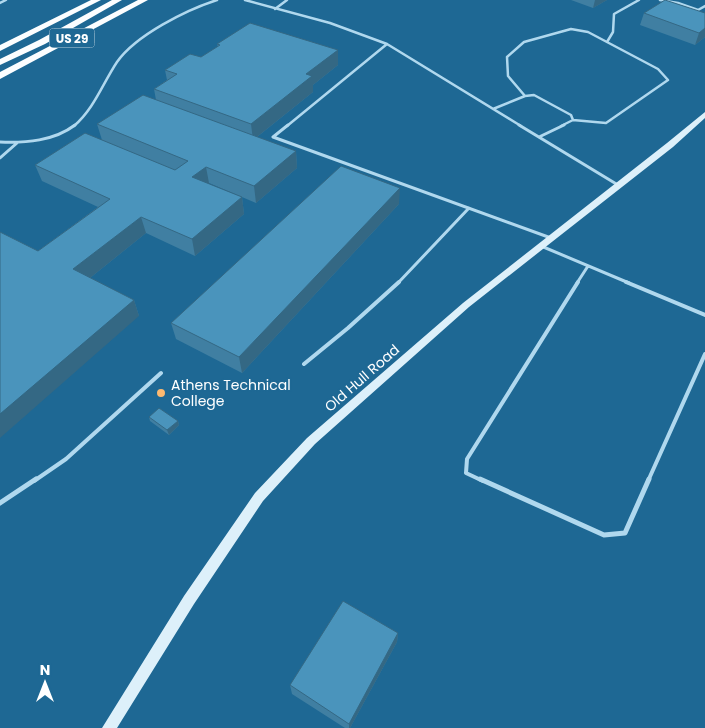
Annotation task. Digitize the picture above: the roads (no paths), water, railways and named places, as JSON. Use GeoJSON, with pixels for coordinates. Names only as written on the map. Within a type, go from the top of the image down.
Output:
{"type":"FeatureCollection","features":[{"type":"Feature","properties":{"kind":"highway","name":"US 29"},"geometry":{"type":"LineString","coordinates":[[0,48],[98,0]]}},
{"type":"Feature","properties":{"kind":"highway"},"geometry":{"type":"LineString","coordinates":[[0,62],[49,38],[118,0]]}},
{"type":"Feature","properties":{"kind":"highway","name":"US 29"},"geometry":{"type":"LineString","coordinates":[[0,76],[144,0]]}},
{"type":"Feature","properties":{"kind":"main road","name":"Old Hull Road"},"geometry":{"type":"LineString","coordinates":[[109,728],[189,600],[259,497],[311,441],[466,305],[705,114]]}},
{"type":"Feature","properties":{"kind":"lane"},"geometry":{"type":"LineString","coordinates":[[0,3],[6,0]]}},
{"type":"Feature","properties":{"kind":"lane"},"geometry":{"type":"LineString","coordinates":[[0,142],[36,141],[55,135],[75,125],[84,115],[119,59],[134,44],[194,8],[217,0]]}},
{"type":"Feature","properties":{"kind":"lane"},"geometry":{"type":"LineString","coordinates":[[245,0],[330,23],[387,44],[618,185]]}},
{"type":"Feature","properties":{"kind":"lane"},"geometry":{"type":"LineString","coordinates":[[275,9],[287,0]]}},
{"type":"Feature","properties":{"kind":"lane"},"geometry":{"type":"LineString","coordinates":[[607,42],[614,32],[614,14],[639,0]]}},
{"type":"Feature","properties":{"kind":"lane"},"geometry":{"type":"LineString","coordinates":[[660,0],[678,3],[705,13]]}},
{"type":"Feature","properties":{"kind":"lane"},"geometry":{"type":"LineString","coordinates":[[698,10],[705,6]]}},
{"type":"Feature","properties":{"kind":"lane"},"geometry":{"type":"LineString","coordinates":[[525,96],[508,76],[507,57],[524,42],[571,29],[588,32],[658,69],[668,80],[606,123],[573,120],[539,137]]}},
{"type":"Feature","properties":{"kind":"lane"},"geometry":{"type":"LineString","coordinates":[[387,44],[273,137],[551,238]]}},
{"type":"Feature","properties":{"kind":"lane"},"geometry":{"type":"LineString","coordinates":[[493,109],[525,96],[534,95],[571,115],[573,120]]}},
{"type":"Feature","properties":{"kind":"lane"},"geometry":{"type":"LineString","coordinates":[[0,158],[17,143]]}},
{"type":"Feature","properties":{"kind":"lane"},"geometry":{"type":"LineString","coordinates":[[304,364],[349,330],[412,270],[469,208]]}},
{"type":"Feature","properties":{"kind":"lane"},"geometry":{"type":"LineString","coordinates":[[541,246],[705,315]]}},
{"type":"Feature","properties":{"kind":"lane"},"geometry":{"type":"LineString","coordinates":[[588,266],[468,459],[466,473],[604,535],[626,533],[705,354]]}},
{"type":"Feature","properties":{"kind":"lane"},"geometry":{"type":"LineString","coordinates":[[0,502],[66,459],[161,373]]}},
{"type":"Feature","properties":{"kind":"place","name":"Athens Technical College"},"geometry":{"type":"Point","coordinates":[161,393]}}]}
